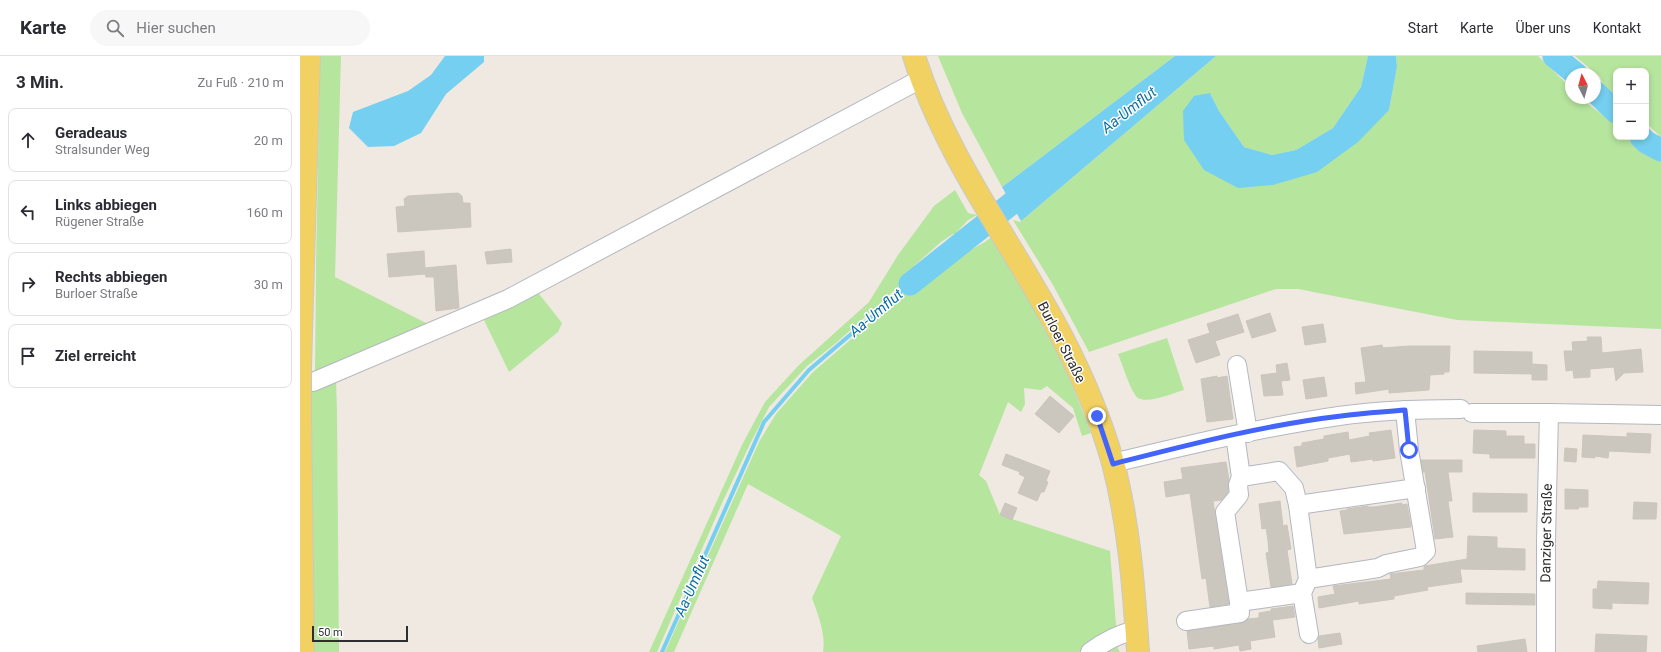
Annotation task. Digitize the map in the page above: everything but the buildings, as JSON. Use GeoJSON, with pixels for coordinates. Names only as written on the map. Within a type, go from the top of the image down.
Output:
{"type":"FeatureCollection","features":[{"type":"Feature","properties":{"kind":"main road"},"geometry":{"type":"LineString","coordinates":[[303,652],[300,412],[306,375],[309,56]]}},
{"type":"Feature","properties":{"kind":"main road","name":"Burloer Straße"},"geometry":{"type":"LineString","coordinates":[[914,56],[921,79],[945,132],[976,190],[1049,314],[1078,370],[1097,416],[1113,464],[1122,508],[1131,568],[1138,652]]}},
{"type":"Feature","properties":{"kind":"street"},"geometry":{"type":"LineString","coordinates":[[306,375],[508,299],[921,79]]}},
{"type":"Feature","properties":{"kind":"street"},"geometry":{"type":"LineString","coordinates":[[1186,621],[1240,612],[1225,512],[1240,495],[1238,485],[1241,477],[1241,434],[1237,365]]}},
{"type":"Feature","properties":{"kind":"street"},"geometry":{"type":"LineString","coordinates":[[1113,464],[1241,434],[1340,416],[1405,410],[1661,415]]}},
{"type":"Feature","properties":{"kind":"street"},"geometry":{"type":"LineString","coordinates":[[1239,602],[1378,568],[1386,564],[1420,557],[1426,551],[1405,410]]}},
{"type":"Feature","properties":{"kind":"street","name":"Danziger Straße"},"geometry":{"type":"LineString","coordinates":[[1546,652],[1546,526],[1549,413]]}},
{"type":"Feature","properties":{"kind":"street"},"geometry":{"type":"LineString","coordinates":[[1241,477],[1279,471],[1294,488],[1298,505],[1309,634]]}},
{"type":"Feature","properties":{"kind":"street"},"geometry":{"type":"LineString","coordinates":[[1298,505],[1416,488]]}},
{"type":"Feature","properties":{"kind":"street"},"geometry":{"type":"LineString","coordinates":[[1090,652],[1108,639],[1136,630]]}},
{"type":"Feature","properties":{"kind":"green space"},"geometry":{"type":"Polygon","coordinates":[[[320,56],[341,56],[335,277],[430,325],[315,374],[316,268],[320,56]]]}},
{"type":"Feature","properties":{"kind":"green space"},"geometry":{"type":"Polygon","coordinates":[[[938,56],[1175,56],[1002,187],[962,113],[938,56]]]}},
{"type":"Feature","properties":{"kind":"green space"},"geometry":{"type":"Polygon","coordinates":[[[1216,56],[1368,56],[1361,87],[1333,128],[1296,150],[1272,155],[1244,147],[1219,111],[1210,93],[1238,188],[1389,110],[1397,67],[1396,56],[1538,56],[1565,82],[1565,104],[1588,104],[1613,123],[1613,140],[1631,140],[1638,147],[1661,160],[1661,329],[1457,320],[1298,289],[1276,289],[1089,352],[1053,285],[1013,220],[1020,222],[1216,56]]]}},
{"type":"Feature","properties":{"kind":"green space"},"geometry":{"type":"Polygon","coordinates":[[[1575,56],[1661,56],[1661,137],[1649,126],[1649,68],[1613,68],[1613,97],[1606,91],[1601,79],[1601,68],[1589,68],[1575,56]]]}},
{"type":"Feature","properties":{"kind":"green space"},"geometry":{"type":"Polygon","coordinates":[[[955,190],[968,213],[977,215],[968,220],[955,234],[941,242],[915,265],[906,280],[836,343],[807,366],[769,407],[722,503],[657,652],[649,652],[742,445],[765,402],[799,365],[869,302],[898,255],[934,206],[955,190]]]}},
{"type":"Feature","properties":{"kind":"green space"},"geometry":{"type":"Polygon","coordinates":[[[994,235],[1050,334],[1091,433],[1082,436],[1073,408],[1047,386],[1041,390],[1024,388],[1025,404],[1021,412],[1008,402],[979,475],[986,481],[1000,515],[1110,551],[1118,649],[1120,652],[823,652],[824,645],[822,631],[812,598],[841,536],[748,484],[674,652],[665,652],[759,442],[776,414],[813,372],[913,286],[932,280],[963,254],[985,242],[994,235]]]}},
{"type":"Feature","properties":{"kind":"green space"},"geometry":{"type":"Polygon","coordinates":[[[536,290],[562,323],[558,332],[509,372],[483,318],[536,290]]]}},
{"type":"Feature","properties":{"kind":"green space"},"geometry":{"type":"Polygon","coordinates":[[[1167,338],[1184,390],[1154,399],[1143,400],[1138,398],[1130,384],[1118,354],[1167,338]]]}},
{"type":"Feature","properties":{"kind":"green space"},"geometry":{"type":"Polygon","coordinates":[[[336,381],[339,652],[312,652],[311,390],[336,381]]]}},
{"type":"Feature","properties":{"kind":"water"},"geometry":{"type":"Polygon","coordinates":[[[445,56],[484,56],[484,62],[446,94],[421,133],[394,146],[368,147],[349,128],[353,112],[408,91],[431,75],[445,56]]]}},
{"type":"Feature","properties":{"kind":"water"},"geometry":{"type":"Polygon","coordinates":[[[1175,56],[1216,56],[1021,221],[1002,187],[1175,56]]]}},
{"type":"Feature","properties":{"kind":"water"},"geometry":{"type":"Polygon","coordinates":[[[1368,56],[1396,56],[1397,67],[1389,110],[1358,142],[1317,172],[1273,185],[1238,188],[1204,170],[1184,140],[1183,111],[1194,96],[1210,93],[1219,111],[1244,147],[1272,155],[1296,150],[1333,128],[1361,87],[1368,56]]]}},
{"type":"Feature","properties":{"kind":"waterway"},"geometry":{"type":"LineString","coordinates":[[1554,56],[1569,68]]}},
{"type":"Feature","properties":{"kind":"waterway"},"geometry":{"type":"LineString","coordinates":[[1601,98],[1613,109]]}},
{"type":"Feature","properties":{"kind":"waterway"},"geometry":{"type":"LineString","coordinates":[[1644,140],[1661,150]]}},
{"type":"Feature","properties":{"kind":"waterway","name":"Aa-Umflut"},"geometry":{"type":"LineString","coordinates":[[910,284],[1036,184]]}},
{"type":"Feature","properties":{"kind":"waterway","name":"Aa-Umflut"},"geometry":{"type":"LineString","coordinates":[[662,652],[764,422],[809,370],[910,284]]}},
{"type":"Feature","properties":{"kind":"route"},"geometry":{"type":"LineString","coordinates":[[1097,416],[1106,439],[1113,464],[1178,447],[1280,426],[1340,416],[1405,410],[1409,450]]}}]}
